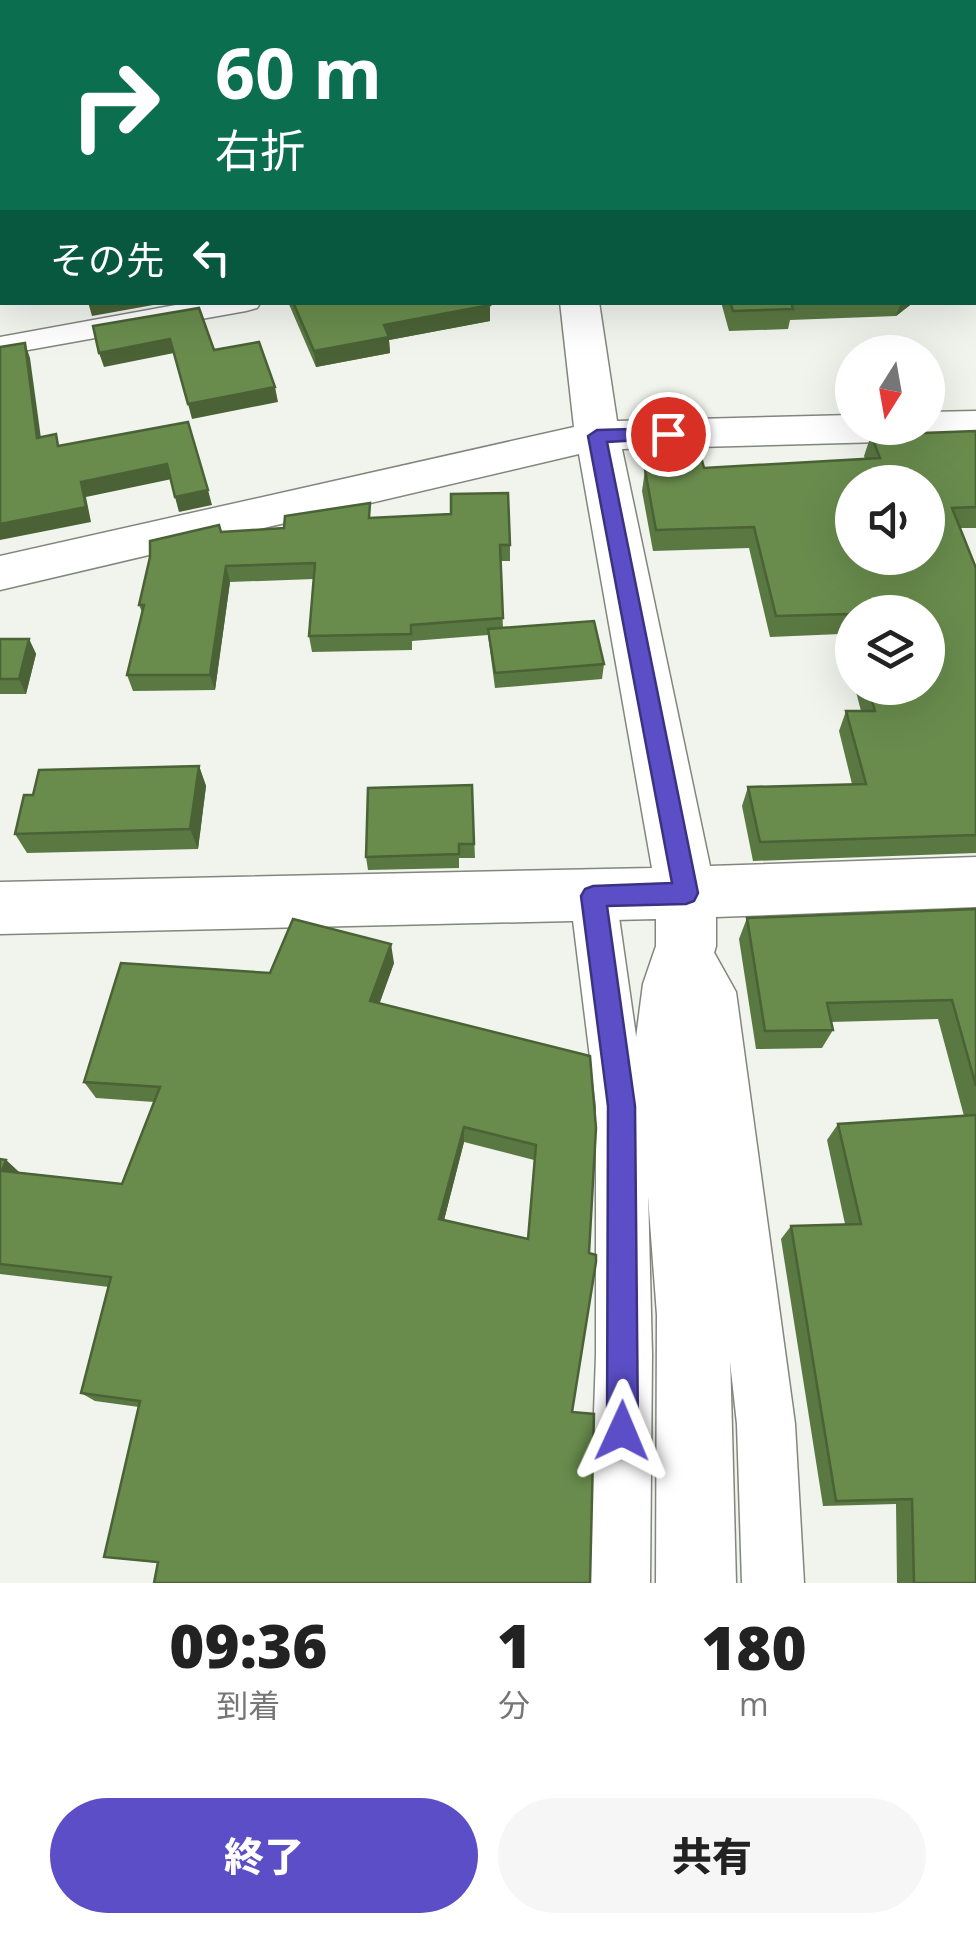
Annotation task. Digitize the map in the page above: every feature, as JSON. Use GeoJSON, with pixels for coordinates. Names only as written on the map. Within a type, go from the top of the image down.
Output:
{"type":"FeatureCollection","features":[{"type":"Feature","properties":{"kind":"main road"},"geometry":{"type":"LineString","coordinates":[[579,305],[597,436],[686,919],[668,1038],[694,1315],[696,1583]]}},
{"type":"Feature","properties":{"kind":"main road"},"geometry":{"type":"LineString","coordinates":[[945,426],[976,425]]}},
{"type":"Feature","properties":{"kind":"main road"},"geometry":{"type":"LineString","coordinates":[[0,573],[597,436],[835,429]]}},
{"type":"Feature","properties":{"kind":"main road"},"geometry":{"type":"LineString","coordinates":[[0,908],[593,896],[686,919],[976,882]]}},
{"type":"Feature","properties":{"kind":"street"},"geometry":{"type":"LineString","coordinates":[[0,346],[229,305]]}},
{"type":"Feature","properties":{"kind":"street"},"geometry":{"type":"LineString","coordinates":[[593,896],[622,1106],[624,1355],[619,1583]]}},
{"type":"Feature","properties":{"kind":"street"},"geometry":{"type":"LineString","coordinates":[[686,919],[712,992],[766,1424],[772,1583]]}},
{"type":"Feature","properties":{"kind":"building"},"geometry":{"type":"Polygon","coordinates":[[[294,305],[490,305],[384,325],[389,337],[314,351],[294,305]]]}},
{"type":"Feature","properties":{"kind":"building"},"geometry":{"type":"Polygon","coordinates":[[[731,305],[792,305],[793,309],[733,311],[731,305]]]}},
{"type":"Feature","properties":{"kind":"building"},"geometry":{"type":"Polygon","coordinates":[[[199,308],[214,350],[259,342],[275,387],[188,404],[170,339],[99,353],[93,326],[199,308]]]}},
{"type":"Feature","properties":{"kind":"building"},"geometry":{"type":"Polygon","coordinates":[[[25,343],[37,438],[56,434],[58,446],[188,422],[208,490],[175,497],[167,464],[81,482],[86,507],[0,524],[0,347],[25,343]]]}},
{"type":"Feature","properties":{"kind":"building"},"geometry":{"type":"Polygon","coordinates":[[[976,431],[976,507],[952,508],[976,568],[976,835],[760,842],[748,787],[866,784],[846,711],[875,711],[873,705],[945,705],[945,595],[835,595],[835,614],[776,616],[754,527],[656,530],[645,470],[657,469],[656,460],[701,457],[704,468],[880,458],[875,445],[945,445],[945,432],[976,431]]]}},
{"type":"Feature","properties":{"kind":"building"},"geometry":{"type":"Polygon","coordinates":[[[508,493],[510,545],[500,545],[503,618],[411,625],[411,634],[309,636],[315,563],[226,566],[210,675],[127,675],[144,605],[139,605],[150,541],[219,525],[221,532],[284,528],[285,516],[370,503],[369,518],[451,514],[451,494],[508,493]]]}},
{"type":"Feature","properties":{"kind":"building"},"geometry":{"type":"Polygon","coordinates":[[[594,621],[604,664],[495,673],[488,629],[594,621]]]}},
{"type":"Feature","properties":{"kind":"building"},"geometry":{"type":"Polygon","coordinates":[[[0,639],[29,639],[19,679],[0,679],[0,639]]]}},
{"type":"Feature","properties":{"kind":"building"},"geometry":{"type":"Polygon","coordinates":[[[199,766],[190,829],[15,834],[24,795],[33,795],[39,770],[199,766]]]}},
{"type":"Feature","properties":{"kind":"building"},"geometry":{"type":"Polygon","coordinates":[[[472,785],[474,844],[459,844],[459,854],[366,857],[368,788],[472,785]]]}},
{"type":"Feature","properties":{"kind":"building"},"geometry":{"type":"Polygon","coordinates":[[[976,909],[976,1086],[952,1000],[827,1003],[833,1030],[765,1031],[747,918],[976,909]]]}},
{"type":"Feature","properties":{"kind":"building"},"geometry":{"type":"Polygon","coordinates":[[[293,919],[391,944],[370,1001],[590,1056],[596,1128],[589,1253],[596,1255],[596,1262],[572,1412],[594,1414],[590,1583],[154,1583],[158,1562],[104,1557],[140,1401],[81,1393],[111,1277],[0,1264],[0,1159],[6,1160],[2,1171],[122,1184],[160,1087],[84,1082],[121,963],[270,973],[293,919]],[[464,1127],[439,1219],[528,1239],[536,1145],[464,1127]]]}},
{"type":"Feature","properties":{"kind":"building"},"geometry":{"type":"Polygon","coordinates":[[[976,1115],[976,1583],[914,1583],[912,1499],[836,1501],[791,1226],[861,1224],[838,1124],[976,1115]]]}},
{"type":"Feature","properties":{"kind":"route"},"geometry":{"type":"LineString","coordinates":[[622,1431],[622,1106],[593,896],[686,893],[597,436],[668,434]]}}]}
